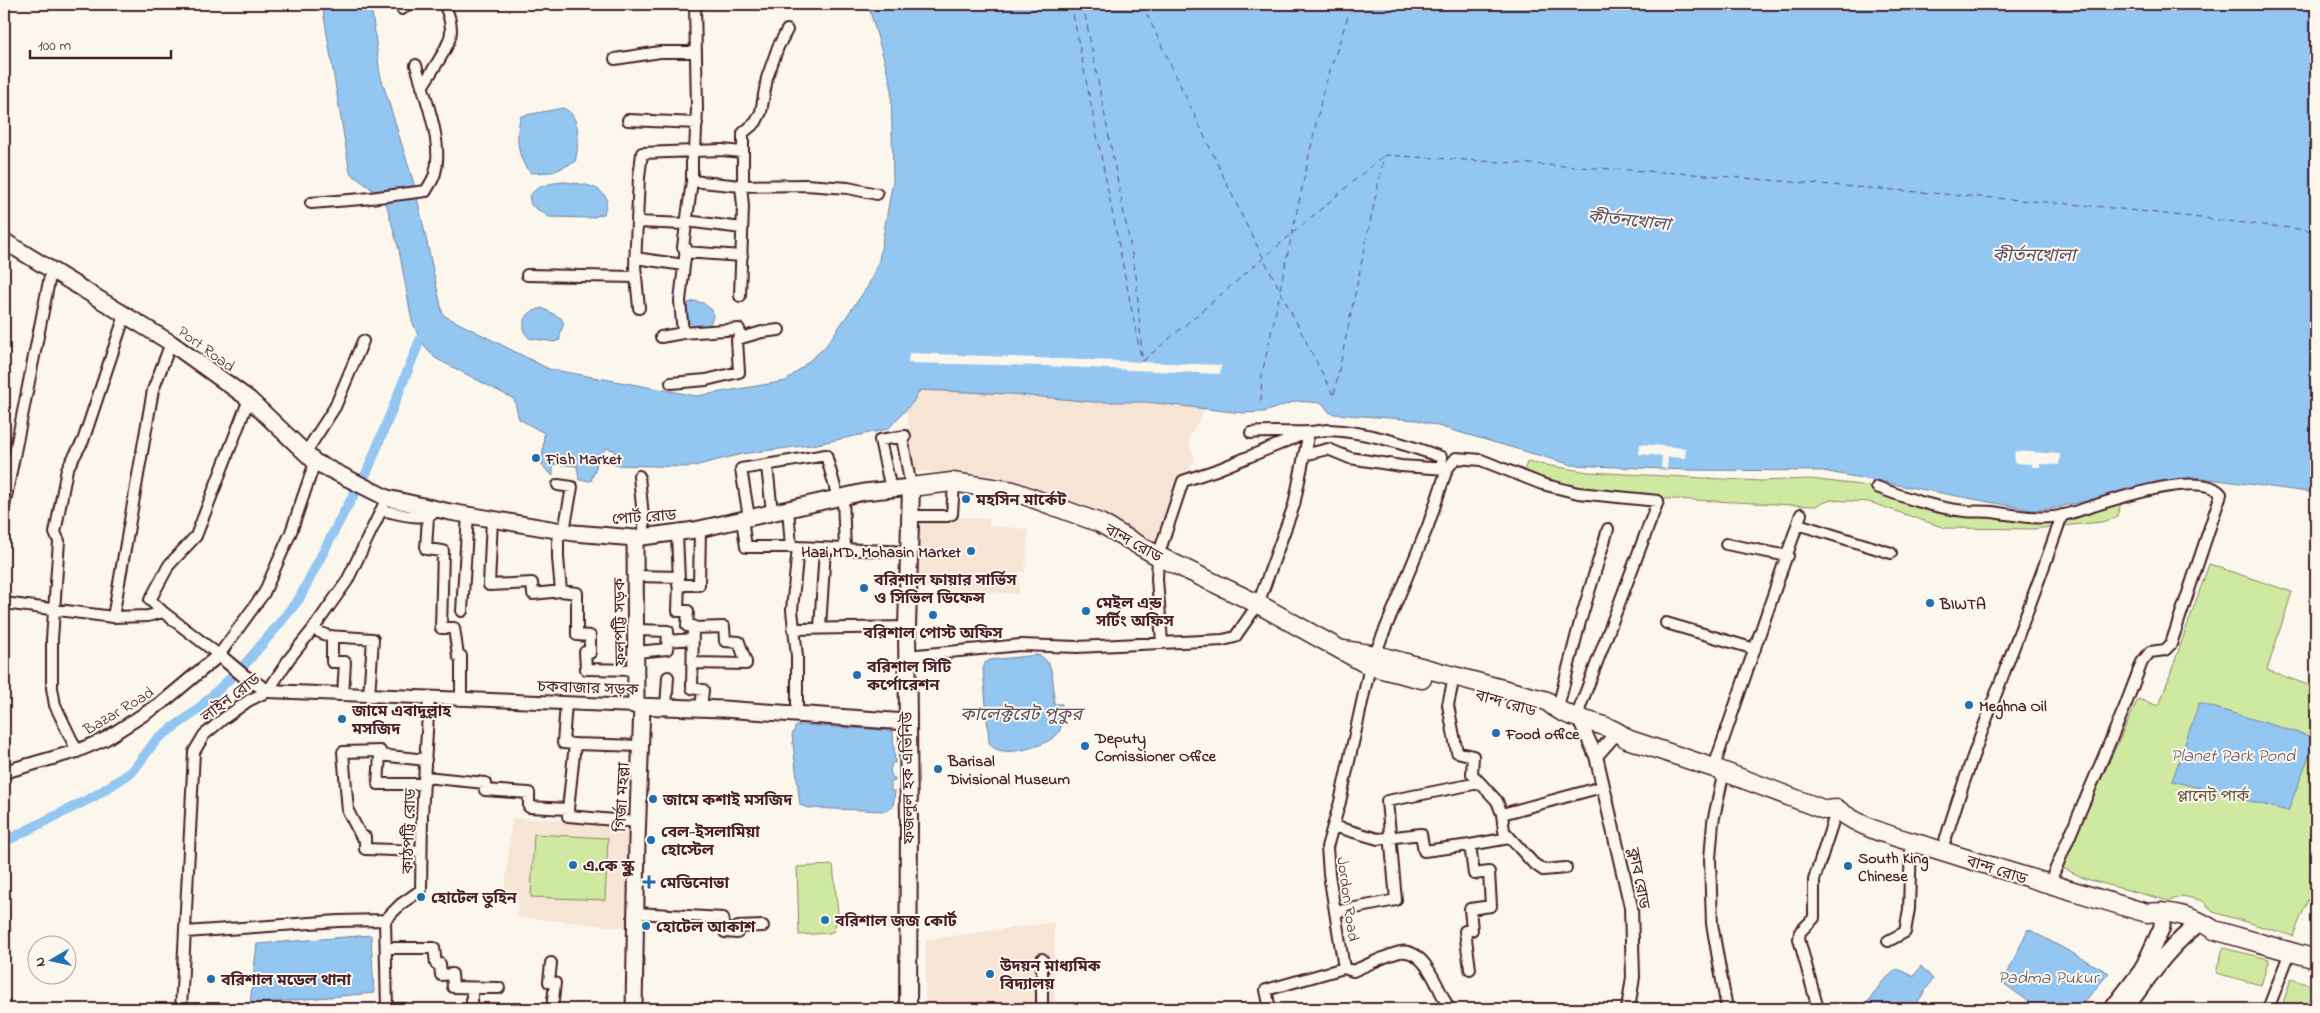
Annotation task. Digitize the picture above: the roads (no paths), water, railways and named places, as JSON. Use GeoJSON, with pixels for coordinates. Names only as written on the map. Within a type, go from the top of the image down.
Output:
{"type":"FeatureCollection","features":[{"type":"Feature","properties":{"kind":"highway","name":"বান্দ রোড"},"geometry":{"type":"LineString","coordinates":[[911,487],[954,483],[1020,494],[1100,523],[1158,556],[1258,604],[1343,650],[1452,686],[1546,713],[1557,711]]}},
{"type":"Feature","properties":{"kind":"highway","name":"বান্দ রোড"},"geometry":{"type":"LineString","coordinates":[[1373,661],[1548,702],[1557,711],[1618,731],[1627,739],[1721,764],[1825,810],[1854,810],[1945,841],[2150,901],[2162,911]]}},
{"type":"Feature","properties":{"kind":"highway","name":"বান্দ রোড"},"geometry":{"type":"LineString","coordinates":[[1837,809],[1850,820],[2047,885],[2147,913],[2162,911],[2201,922],[2214,930],[2316,959]]}},
{"type":"Feature","properties":{"kind":"highway","name":"বান্দ রোড"},"geometry":{"type":"LineString","coordinates":[[2201,922],[2215,921],[2316,947]]}},
{"type":"Feature","properties":{"kind":"main road","name":"Port Road"},"geometry":{"type":"LineString","coordinates":[[4,241],[171,343],[249,399],[310,457],[383,501]]}},
{"type":"Feature","properties":{"kind":"main road","name":"পোর্ট রোড"},"geometry":{"type":"LineString","coordinates":[[383,501],[434,513],[468,515],[561,531],[640,537],[700,529],[841,497],[911,487]]}},
{"type":"Feature","properties":{"kind":"main road","name":"ফজলুল হক এভিনিউ"},"geometry":{"type":"LineString","coordinates":[[908,1009],[909,821],[906,722],[911,487]]}},
{"type":"Feature","properties":{"kind":"main road","name":"ফলপট্টি সড়ক"},"geometry":{"type":"LineString","coordinates":[[639,706],[636,576],[640,537]]}},
{"type":"Feature","properties":{"kind":"main road","name":"চকবাজার সড়ক"},"geometry":{"type":"LineString","coordinates":[[639,706],[701,708],[906,722]]}},
{"type":"Feature","properties":{"kind":"main road","name":"গির্জা মহল্লা"},"geometry":{"type":"LineString","coordinates":[[634,1009],[638,822],[642,746],[639,706]]}},
{"type":"Feature","properties":{"kind":"main road"},"geometry":{"type":"LineString","coordinates":[[2112,1009],[2142,970],[2162,927],[2162,911]]}},
{"type":"Feature","properties":{"kind":"main road"},"geometry":{"type":"LineString","coordinates":[[2125,1009],[2181,936],[2201,922]]}},
{"type":"Feature","properties":{"kind":"street"},"geometry":{"type":"LineString","coordinates":[[422,87],[449,41],[451,31],[449,16],[444,4]]}},
{"type":"Feature","properties":{"kind":"street"},"geometry":{"type":"LineString","coordinates":[[683,333],[680,301],[697,122],[695,4]]}},
{"type":"Feature","properties":{"kind":"street"},"geometry":{"type":"LineString","coordinates":[[740,296],[743,133],[756,122],[761,112],[768,78],[778,46],[786,30]]}},
{"type":"Feature","properties":{"kind":"street"},"geometry":{"type":"LineString","coordinates":[[615,59],[660,52],[696,52]]}},
{"type":"Feature","properties":{"kind":"street"},"geometry":{"type":"LineString","coordinates":[[311,203],[426,191],[435,173],[437,151],[433,126],[416,66]]}},
{"type":"Feature","properties":{"kind":"street"},"geometry":{"type":"LineString","coordinates":[[628,120],[697,122]]}},
{"type":"Feature","properties":{"kind":"street"},"geometry":{"type":"LineString","coordinates":[[639,308],[636,258],[639,177],[642,153],[722,150],[742,152]]}},
{"type":"Feature","properties":{"kind":"street"},"geometry":{"type":"LineString","coordinates":[[692,181],[742,186],[806,185],[848,188],[877,194]]}},
{"type":"Feature","properties":{"kind":"street"},"geometry":{"type":"LineString","coordinates":[[637,222],[686,223],[742,228]]}},
{"type":"Feature","properties":{"kind":"street"},"geometry":{"type":"LineString","coordinates":[[685,252],[742,256]]}},
{"type":"Feature","properties":{"kind":"street"},"geometry":{"type":"LineString","coordinates":[[636,258],[684,265]]}},
{"type":"Feature","properties":{"kind":"street"},"geometry":{"type":"LineString","coordinates":[[4,507],[51,271]]}},
{"type":"Feature","properties":{"kind":"street"},"geometry":{"type":"LineString","coordinates":[[527,275],[636,277]]}},
{"type":"Feature","properties":{"kind":"street"},"geometry":{"type":"LineString","coordinates":[[77,751],[55,705],[52,688],[53,610],[59,541],[55,533],[67,469],[82,441],[125,315]]}},
{"type":"Feature","properties":{"kind":"street"},"geometry":{"type":"LineString","coordinates":[[661,337],[683,333],[739,329],[741,338]]}},
{"type":"Feature","properties":{"kind":"street"},"geometry":{"type":"LineString","coordinates":[[671,383],[706,380],[739,372],[737,340],[779,330]]}},
{"type":"Feature","properties":{"kind":"street"},"geometry":{"type":"LineString","coordinates":[[219,654],[264,593],[291,532],[310,457],[363,342]]}},
{"type":"Feature","properties":{"kind":"street"},"geometry":{"type":"LineString","coordinates":[[113,617],[154,390],[171,343]]}},
{"type":"Feature","properties":{"kind":"street"},"geometry":{"type":"LineString","coordinates":[[249,399],[196,536],[170,565],[150,600],[244,676],[268,691]]}},
{"type":"Feature","properties":{"kind":"street"},"geometry":{"type":"LineString","coordinates":[[1252,433],[1275,430],[1309,432],[1332,430],[1366,435],[1400,443],[1441,457],[1445,469]]}},
{"type":"Feature","properties":{"kind":"street"},"geometry":{"type":"LineString","coordinates":[[907,656],[1020,645],[1076,647],[1223,640],[1235,637],[1258,604],[1294,505],[1309,432]]}},
{"type":"Feature","properties":{"kind":"street"},"geometry":{"type":"LineString","coordinates":[[1162,642],[1157,579],[1158,556],[1183,481],[1219,469],[1309,432]]}},
{"type":"Feature","properties":{"kind":"street"},"geometry":{"type":"LineString","coordinates":[[891,489],[880,440],[903,437],[911,487]]}},
{"type":"Feature","properties":{"kind":"street"},"geometry":{"type":"LineString","coordinates":[[1304,455],[1328,449],[1350,458],[1401,466],[1445,469],[1456,458],[1481,460],[1542,484],[1578,493],[1658,501],[1580,707],[1579,719]]}},
{"type":"Feature","properties":{"kind":"street"},"geometry":{"type":"LineString","coordinates":[[845,550],[841,497],[826,455],[742,469],[746,547],[795,547],[845,550],[909,552]]}},
{"type":"Feature","properties":{"kind":"street"},"geometry":{"type":"LineString","coordinates":[[767,466],[772,512]]}},
{"type":"Feature","properties":{"kind":"street","name":"Jordon Road"},"geometry":{"type":"LineString","coordinates":[[1344,968],[1327,847],[1373,661],[1404,580],[1428,526],[1445,469]]}},
{"type":"Feature","properties":{"kind":"street"},"geometry":{"type":"LineString","coordinates":[[639,476],[640,537]]}},
{"type":"Feature","properties":{"kind":"street"},"geometry":{"type":"LineString","coordinates":[[910,516],[947,516],[952,514],[954,483]]}},
{"type":"Feature","properties":{"kind":"street"},"geometry":{"type":"LineString","coordinates":[[1877,487],[1914,501],[1967,512],[1986,511],[2031,517],[2062,516],[2128,495],[2184,484],[2212,488],[2221,494],[2172,644],[2165,650],[2150,652],[2142,662],[2053,874]]}},
{"type":"Feature","properties":{"kind":"street"},"geometry":{"type":"LineString","coordinates":[[558,485],[572,487],[561,531],[558,558],[562,592]]}},
{"type":"Feature","properties":{"kind":"street","name":"লাইন রোড"},"geometry":{"type":"LineString","coordinates":[[180,1009],[186,932],[194,752],[204,735],[223,719],[248,701],[268,691],[289,659],[347,581],[383,501]]}},
{"type":"Feature","properties":{"kind":"street"},"geometry":{"type":"LineString","coordinates":[[788,508],[795,547],[792,610],[797,656],[797,714]]}},
{"type":"Feature","properties":{"kind":"street"},"geometry":{"type":"LineString","coordinates":[[434,513],[426,549],[443,551],[441,628],[454,628],[458,656],[461,656],[461,699]]}},
{"type":"Feature","properties":{"kind":"street"},"geometry":{"type":"LineString","coordinates":[[1727,1009],[1712,924],[1710,859],[1721,764],[1755,649],[1801,514]]}},
{"type":"Feature","properties":{"kind":"street"},"geometry":{"type":"LineString","coordinates":[[462,611],[468,515]]}},
{"type":"Feature","properties":{"kind":"street"},"geometry":{"type":"LineString","coordinates":[[1945,841],[1964,775],[2035,593],[2062,516]]}},
{"type":"Feature","properties":{"kind":"street"},"geometry":{"type":"LineString","coordinates":[[492,519],[488,585],[532,583],[533,594],[577,593],[577,635],[590,636],[590,653],[585,652],[586,669],[637,670]]}},
{"type":"Feature","properties":{"kind":"street"},"geometry":{"type":"LineString","coordinates":[[1798,524],[1891,553]]}},
{"type":"Feature","properties":{"kind":"street"},"geometry":{"type":"LineString","coordinates":[[636,576],[699,585],[700,529]]}},
{"type":"Feature","properties":{"kind":"street"},"geometry":{"type":"LineString","coordinates":[[1557,711],[1580,622],[1608,529]]}},
{"type":"Feature","properties":{"kind":"street"},"geometry":{"type":"LineString","coordinates":[[677,533],[678,611],[688,611],[687,626],[693,626],[692,688],[703,690],[701,708]]}},
{"type":"Feature","properties":{"kind":"street"},"geometry":{"type":"LineString","coordinates":[[1726,544],[1788,556]]}},
{"type":"Feature","properties":{"kind":"street"},"geometry":{"type":"LineString","coordinates":[[820,628],[825,549]]}},
{"type":"Feature","properties":{"kind":"street"},"geometry":{"type":"LineString","coordinates":[[4,603],[113,617],[148,616],[163,612]]}},
{"type":"Feature","properties":{"kind":"street"},"geometry":{"type":"LineString","coordinates":[[1666,623],[1755,649]]}},
{"type":"Feature","properties":{"kind":"street"},"geometry":{"type":"LineString","coordinates":[[668,641],[724,627],[725,641],[739,642],[746,662],[746,664],[693,663]]}},
{"type":"Feature","properties":{"kind":"street"},"geometry":{"type":"LineString","coordinates":[[794,629],[907,627]]}},
{"type":"Feature","properties":{"kind":"street"},"geometry":{"type":"LineString","coordinates":[[313,629],[332,636],[373,639],[369,696]]}},
{"type":"Feature","properties":{"kind":"street"},"geometry":{"type":"LineString","coordinates":[[637,630],[668,631],[667,649],[637,652]]}},
{"type":"Feature","properties":{"kind":"street"},"geometry":{"type":"LineString","coordinates":[[332,636],[332,662],[345,662],[343,695]]}},
{"type":"Feature","properties":{"kind":"street","name":"Bazar Road"},"geometry":{"type":"LineString","coordinates":[[4,772],[77,751],[117,732],[163,702],[219,654]]}},
{"type":"Feature","properties":{"kind":"street"},"geometry":{"type":"LineString","coordinates":[[666,707],[668,677]]}},
{"type":"Feature","properties":{"kind":"street"},"geometry":{"type":"LineString","coordinates":[[1452,686],[1448,705],[1457,752],[1473,756],[1472,774],[1497,801],[1502,814],[1504,831],[1533,863],[1543,870],[1566,868]]}},
{"type":"Feature","properties":{"kind":"street","name":"চকবাজার সড়ক"},"geometry":{"type":"LineString","coordinates":[[268,691],[639,706]]}},
{"type":"Feature","properties":{"kind":"street","name":"কাঠপট্টি রোড"},"geometry":{"type":"LineString","coordinates":[[385,920],[400,904],[421,890],[421,851],[429,698]]}},
{"type":"Feature","properties":{"kind":"street"},"geometry":{"type":"LineString","coordinates":[[566,703],[563,743],[642,746]]}},
{"type":"Feature","properties":{"kind":"street","name":"ক্লাব রোড"},"geometry":{"type":"LineString","coordinates":[[1579,719],[1596,756],[1631,907],[1633,978],[1628,1009]]}},
{"type":"Feature","properties":{"kind":"street"},"geometry":{"type":"LineString","coordinates":[[1596,756],[1618,731]]}},
{"type":"Feature","properties":{"kind":"street"},"geometry":{"type":"LineString","coordinates":[[575,744],[568,816],[638,822]]}},
{"type":"Feature","properties":{"kind":"street"},"geometry":{"type":"LineString","coordinates":[[421,851],[365,849],[365,837],[361,836],[348,811],[343,752],[380,751],[378,784],[424,781],[486,783],[485,790],[529,793],[529,807],[568,809]]}},
{"type":"Feature","properties":{"kind":"street"},"geometry":{"type":"LineString","coordinates":[[380,755],[426,760]]}},
{"type":"Feature","properties":{"kind":"street"},"geometry":{"type":"LineString","coordinates":[[1335,912],[1396,900],[1387,801],[1480,782]]}},
{"type":"Feature","properties":{"kind":"street"},"geometry":{"type":"LineString","coordinates":[[1502,814],[1602,787]]}},
{"type":"Feature","properties":{"kind":"street"},"geometry":{"type":"LineString","coordinates":[[1818,1009],[1799,939],[1800,932],[1814,918],[1814,880],[1837,809]]}},
{"type":"Feature","properties":{"kind":"street"},"geometry":{"type":"LineString","coordinates":[[1333,826],[1378,839],[1422,834],[1424,851],[1509,838]]}},
{"type":"Feature","properties":{"kind":"street"},"geometry":{"type":"LineString","coordinates":[[1888,941],[1905,932],[1909,909],[1910,841]]}},
{"type":"Feature","properties":{"kind":"street"},"geometry":{"type":"LineString","coordinates":[[1470,845],[1474,874],[1489,872],[1491,906],[1470,909],[1472,930],[1465,931],[1470,969]]}},
{"type":"Feature","properties":{"kind":"street"},"geometry":{"type":"LineString","coordinates":[[636,913],[723,918],[725,932],[737,933],[738,927],[763,926]]}},
{"type":"Feature","properties":{"kind":"street"},"geometry":{"type":"LineString","coordinates":[[186,932],[338,921],[385,920],[387,1009]]}},
{"type":"Feature","properties":{"kind":"street"},"geometry":{"type":"LineString","coordinates":[[386,948],[434,948],[436,964],[440,964],[441,976],[452,974],[453,987],[499,988]]}},
{"type":"Feature","properties":{"kind":"street"},"geometry":{"type":"LineString","coordinates":[[1270,1009],[1266,990],[1344,968],[1353,971],[1401,952],[1413,952],[1423,960],[1449,1009]]}},
{"type":"Feature","properties":{"kind":"street"},"geometry":{"type":"LineString","coordinates":[[2268,1009],[2290,952]]}},
{"type":"Feature","properties":{"kind":"street"},"geometry":{"type":"LineString","coordinates":[[1042,959],[1042,1009]]}},
{"type":"Feature","properties":{"kind":"street"},"geometry":{"type":"LineString","coordinates":[[551,963],[549,982],[555,983],[552,1009]]}},
{"type":"Feature","properties":{"kind":"street"},"geometry":{"type":"LineString","coordinates":[[472,988],[472,1009]]}},
{"type":"Feature","properties":{"kind":"street"},"geometry":{"type":"LineString","coordinates":[[396,1009],[405,1009]]}},
{"type":"Feature","properties":{"kind":"water","name":"কীর্তনখোলা"},"geometry":{"type":"Polygon","coordinates":[[[322,4],[371,4],[380,74],[414,184],[443,315],[549,369],[697,396],[786,381],[825,347],[868,286],[879,260],[893,180],[891,84],[868,4],[1917,4],[1925,8],[1993,4],[2316,4],[2316,493],[2194,477],[2050,509],[2032,510],[1823,471],[1686,470],[1572,465],[1417,420],[1334,414],[1329,412],[1322,403],[1296,401],[1264,412],[1242,413],[1146,402],[1093,402],[1010,394],[920,390],[913,402],[888,429],[817,444],[742,454],[690,467],[614,465],[614,450],[606,448],[600,456],[591,481],[579,480],[577,466],[553,464],[553,476],[542,466],[544,433],[519,419],[514,399],[435,358],[420,340],[412,321],[399,250],[385,199],[350,173],[322,4]]]}},
{"type":"Feature","properties":{"kind":"water"},"geometry":{"type":"Polygon","coordinates":[[[563,108],[573,117],[578,131],[575,162],[553,172],[531,173],[526,168],[520,154],[518,130],[521,116],[563,108]]]}},
{"type":"Feature","properties":{"kind":"water"},"geometry":{"type":"Polygon","coordinates":[[[564,182],[583,184],[604,194],[607,199],[604,214],[590,218],[549,217],[531,205],[529,196],[536,189],[549,184],[564,182]]]}},
{"type":"Feature","properties":{"kind":"water"},"geometry":{"type":"Polygon","coordinates":[[[695,301],[703,303],[712,310],[713,317],[709,326],[695,327],[690,324],[686,317],[688,303],[695,301]]]}},
{"type":"Feature","properties":{"kind":"water"},"geometry":{"type":"Polygon","coordinates":[[[542,308],[561,318],[564,324],[560,333],[560,340],[554,342],[529,338],[524,332],[524,319],[531,312],[542,308]]]}},
{"type":"Feature","properties":{"kind":"water","name":"কালেক্টরেট পুকুর"},"geometry":{"type":"Polygon","coordinates":[[[1037,655],[1048,662],[1052,675],[1054,704],[1062,704],[1059,732],[1046,742],[1024,750],[1002,751],[994,748],[989,742],[983,669],[985,663],[990,660],[1037,655]]]}},
{"type":"Feature","properties":{"kind":"water","name":"Planet Park Pond"},"geometry":{"type":"Polygon","coordinates":[[[2199,703],[2316,738],[2288,811],[2172,781],[2199,703]]]}},
{"type":"Feature","properties":{"kind":"water"},"geometry":{"type":"Polygon","coordinates":[[[796,726],[893,732],[895,763],[892,763],[890,771],[892,777],[895,778],[895,781],[891,782],[891,791],[895,791],[893,807],[886,811],[809,808],[800,805],[792,735],[796,726]]]}},
{"type":"Feature","properties":{"kind":"water","name":"Padma Pukur"},"geometry":{"type":"Polygon","coordinates":[[[2028,929],[2109,973],[2078,1009],[2039,1009],[2003,983],[2028,929]]]}},
{"type":"Feature","properties":{"kind":"water"},"geometry":{"type":"Polygon","coordinates":[[[371,935],[374,993],[250,1004],[257,944],[371,935]]]}},
{"type":"Feature","properties":{"kind":"water"},"geometry":{"type":"Polygon","coordinates":[[[1921,966],[1933,979],[1915,1006],[1915,1009],[1863,1009],[1882,982],[1897,969],[1914,976],[1921,966]]]}},
{"type":"Feature","properties":{"kind":"waterway"},"geometry":{"type":"LineString","coordinates":[[4,842],[93,797],[132,772],[157,739],[195,712],[246,663],[274,630],[299,599],[367,472],[420,340]]}},
{"type":"Feature","properties":{"kind":"place","name":"Fish Market"},"geometry":{"type":"Point","coordinates":[536,458]}},
{"type":"Feature","properties":{"kind":"place","name":"মহসিন মার্কেট"},"geometry":{"type":"Point","coordinates":[966,499]}},
{"type":"Feature","properties":{"kind":"place","name":"Hazi MD. Mohasin Market"},"geometry":{"type":"Point","coordinates":[971,551]}},
{"type":"Feature","properties":{"kind":"place","name":"বরিশাল ফায়ার সার্ভিস ও সিভিল ডিফেন্স"},"geometry":{"type":"Point","coordinates":[864,588]}},
{"type":"Feature","properties":{"kind":"place","name":"BIWTA"},"geometry":{"type":"Point","coordinates":[1930,603]}},
{"type":"Feature","properties":{"kind":"place","name":"মেইল এন্ড সর্টিং অফিস"},"geometry":{"type":"Point","coordinates":[1086,611]}},
{"type":"Feature","properties":{"kind":"place","name":"বরিশাল পোস্ট অফিস"},"geometry":{"type":"Point","coordinates":[933,615]}},
{"type":"Feature","properties":{"kind":"place","name":"বরিশাল সিটি কর্পোরেশন"},"geometry":{"type":"Point","coordinates":[857,675]}},
{"type":"Feature","properties":{"kind":"place","name":"Meghna Oil"},"geometry":{"type":"Point","coordinates":[1969,705]}},
{"type":"Feature","properties":{"kind":"place","name":"জামে এবাদুল্লাহ মসজিদ"},"geometry":{"type":"Point","coordinates":[342,719]}},
{"type":"Feature","properties":{"kind":"place","name":"Food office"},"geometry":{"type":"Point","coordinates":[1496,733]}},
{"type":"Feature","properties":{"kind":"place","name":"Deputy Comissioner Office"},"geometry":{"type":"Point","coordinates":[1085,746]}},
{"type":"Feature","properties":{"kind":"place","name":"Barisal Divisional Museum"},"geometry":{"type":"Point","coordinates":[938,769]}},
{"type":"Feature","properties":{"kind":"place","name":"জামে কশাই মসজিদ"},"geometry":{"type":"Point","coordinates":[653,799]}},
{"type":"Feature","properties":{"kind":"place","name":"বেল-ইসলামিয়া হোস্টেল"},"geometry":{"type":"Point","coordinates":[651,840]}},
{"type":"Feature","properties":{"kind":"place","name":"এ.কে স্কুল"},"geometry":{"type":"Point","coordinates":[573,865]}},
{"type":"Feature","properties":{"kind":"place","name":"South King Chinese"},"geometry":{"type":"Point","coordinates":[1848,866]}},
{"type":"Feature","properties":{"kind":"place","name":"মেডিনোভা"},"geometry":{"type":"Point","coordinates":[649,882]}},
{"type":"Feature","properties":{"kind":"place","name":"হোটেল তুহিন"},"geometry":{"type":"Point","coordinates":[421,897]}},
{"type":"Feature","properties":{"kind":"place","name":"বরিশাল জজ কোর্ট"},"geometry":{"type":"Point","coordinates":[825,920]}},
{"type":"Feature","properties":{"kind":"place","name":"হোটেল আকাশ"},"geometry":{"type":"Point","coordinates":[646,926]}},
{"type":"Feature","properties":{"kind":"place","name":"উদয়ন মাধ্যমিক বিদ্যালয়"},"geometry":{"type":"Point","coordinates":[990,974]}},
{"type":"Feature","properties":{"kind":"place","name":"বরিশাল মডেল থানা"},"geometry":{"type":"Point","coordinates":[211,979]}},
{"type":"Feature","properties":{"kind":"park label","name":"প্লানেট পার্ক"},"geometry":{"type":"Point","coordinates":[2213,795]}}]}
